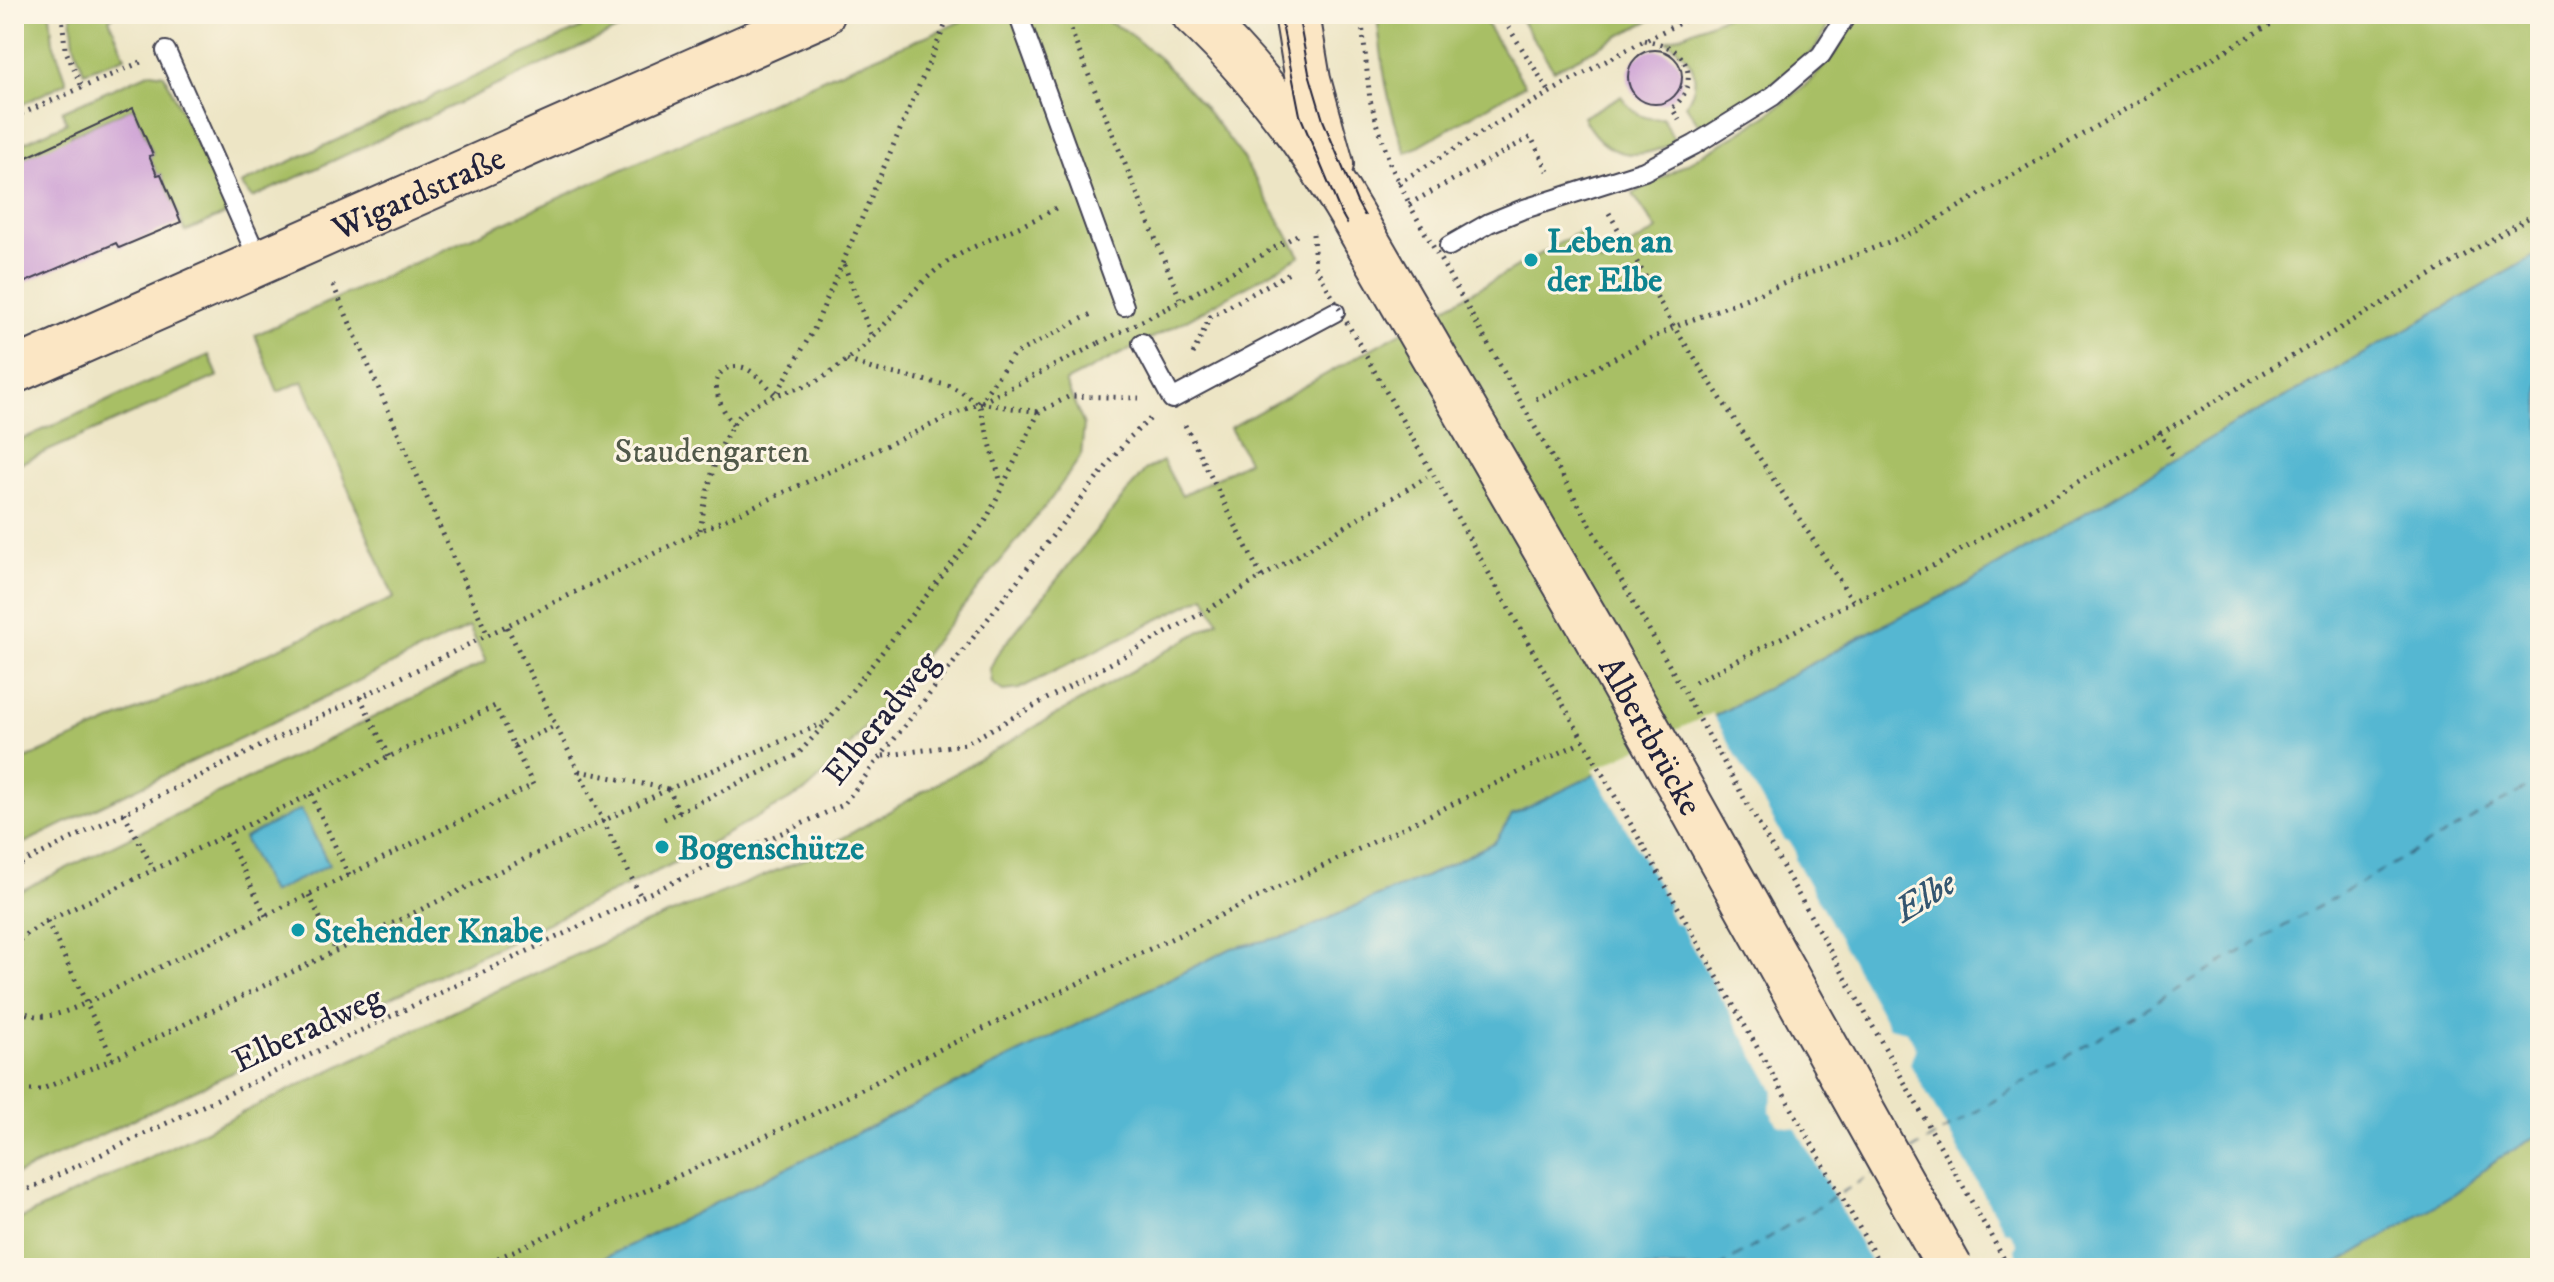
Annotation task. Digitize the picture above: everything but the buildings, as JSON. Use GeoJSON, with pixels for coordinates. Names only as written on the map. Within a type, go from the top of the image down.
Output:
{"type":"FeatureCollection","features":[{"type":"Feature","properties":{"kind":"main road","name":"Wigardstraße"},"geometry":{"type":"LineString","coordinates":[[14,371],[822,14]]}},
{"type":"Feature","properties":{"kind":"main road"},"geometry":{"type":"LineString","coordinates":[[1194,14],[1257,83],[1301,139],[1356,223]]}},
{"type":"Feature","properties":{"kind":"main road"},"geometry":{"type":"LineString","coordinates":[[1297,14],[1320,126],[1356,223]]}},
{"type":"Feature","properties":{"kind":"main road","name":"Albertbrücke"},"geometry":{"type":"LineString","coordinates":[[1356,223],[1595,635],[1950,1268]]}},
{"type":"Feature","properties":{"kind":"lane"},"geometry":{"type":"LineString","coordinates":[[1018,14],[1124,306]]}},
{"type":"Feature","properties":{"kind":"lane"},"geometry":{"type":"LineString","coordinates":[[1449,246],[1489,223],[1644,171],[1694,145],[1773,96],[1821,55],[1847,14]]}},
{"type":"Feature","properties":{"kind":"lane"},"geometry":{"type":"LineString","coordinates":[[166,51],[260,263]]}},
{"type":"Feature","properties":{"kind":"lane"},"geometry":{"type":"LineString","coordinates":[[1142,343],[1172,399],[1335,312]]}},
{"type":"Feature","properties":{"kind":"path"},"geometry":{"type":"LineString","coordinates":[[62,14],[65,49],[82,87]]}},
{"type":"Feature","properties":{"kind":"path"},"geometry":{"type":"LineString","coordinates":[[776,395],[814,329],[844,264],[950,14]]}},
{"type":"Feature","properties":{"kind":"path"},"geometry":{"type":"LineString","coordinates":[[1072,14],[1070,26],[1076,44],[1181,301]]}},
{"type":"Feature","properties":{"kind":"path"},"geometry":{"type":"LineString","coordinates":[[1361,14],[1370,100],[1379,135],[1398,183],[2009,1268]]}},
{"type":"Feature","properties":{"kind":"path"},"geometry":{"type":"LineString","coordinates":[[1500,14],[1549,91]]}},
{"type":"Feature","properties":{"kind":"path"},"geometry":{"type":"LineString","coordinates":[[1398,183],[1549,91],[1698,14]]}},
{"type":"Feature","properties":{"kind":"path"},"geometry":{"type":"LineString","coordinates":[[1536,399],[1674,327],[1919,230],[2288,14]]}},
{"type":"Feature","properties":{"kind":"path"},"geometry":{"type":"LineString","coordinates":[[1643,40],[1674,51],[1688,71],[1687,92],[1672,108],[1675,113]]}},
{"type":"Feature","properties":{"kind":"path"},"geometry":{"type":"LineString","coordinates":[[14,117],[166,51]]}},
{"type":"Feature","properties":{"kind":"path"},"geometry":{"type":"LineString","coordinates":[[1409,204],[1531,137],[1561,197]]}},
{"type":"Feature","properties":{"kind":"path"},"geometry":{"type":"LineString","coordinates":[[700,531],[714,470],[733,425],[758,401],[812,383],[847,360],[935,271],[965,251],[1039,219],[1082,192]]}},
{"type":"Feature","properties":{"kind":"path"},"geometry":{"type":"LineString","coordinates":[[1607,210],[1674,327],[1853,601]]}},
{"type":"Feature","properties":{"kind":"path"},"geometry":{"type":"LineString","coordinates":[[1695,682],[1853,601],[1939,563],[2540,211]]}},
{"type":"Feature","properties":{"kind":"path"},"geometry":{"type":"LineString","coordinates":[[14,867],[700,531],[979,403],[1181,301],[1297,235]]}},
{"type":"Feature","properties":{"kind":"path"},"geometry":{"type":"LineString","coordinates":[[844,264],[872,337]]}},
{"type":"Feature","properties":{"kind":"path"},"geometry":{"type":"LineString","coordinates":[[1315,266],[1882,1268]]}},
{"type":"Feature","properties":{"kind":"path"},"geometry":{"type":"LineString","coordinates":[[1210,317],[1291,272]]}},
{"type":"Feature","properties":{"kind":"path"},"geometry":{"type":"LineString","coordinates":[[333,285],[488,636]]}},
{"type":"Feature","properties":{"kind":"path"},"geometry":{"type":"LineString","coordinates":[[979,403],[1013,355],[1098,310]]}},
{"type":"Feature","properties":{"kind":"path"},"geometry":{"type":"LineString","coordinates":[[847,360],[872,369],[951,386],[979,403],[1039,412]]}},
{"type":"Feature","properties":{"kind":"path"},"geometry":{"type":"LineString","coordinates":[[733,425],[717,398],[718,376],[725,369],[741,366],[748,369],[776,395]]}},
{"type":"Feature","properties":{"kind":"path"},"geometry":{"type":"LineString","coordinates":[[664,819],[797,755],[828,721],[986,520],[1039,412],[1070,396],[1172,399]]}},
{"type":"Feature","properties":{"kind":"path","name":"Elberadweg"},"geometry":{"type":"LineString","coordinates":[[14,1196],[641,897],[843,805],[1127,440],[1172,399]]}},
{"type":"Feature","properties":{"kind":"path"},"geometry":{"type":"LineString","coordinates":[[979,403],[1001,485]]}},
{"type":"Feature","properties":{"kind":"path"},"geometry":{"type":"LineString","coordinates":[[2159,432],[2175,459]]}},
{"type":"Feature","properties":{"kind":"path"},"geometry":{"type":"LineString","coordinates":[[1197,447],[1262,578]]}},
{"type":"Feature","properties":{"kind":"path"},"geometry":{"type":"LineString","coordinates":[[882,756],[965,744],[1262,578],[1427,477]]}},
{"type":"Feature","properties":{"kind":"path"},"geometry":{"type":"LineString","coordinates":[[507,627],[641,897]]}},
{"type":"Feature","properties":{"kind":"path"},"geometry":{"type":"LineString","coordinates":[[360,697],[389,757]]}},
{"type":"Feature","properties":{"kind":"path"},"geometry":{"type":"LineString","coordinates":[[14,946],[23,936],[47,921],[495,706],[533,785],[86,1003],[57,1015],[35,1017],[14,1005]]}},
{"type":"Feature","properties":{"kind":"path"},"geometry":{"type":"LineString","coordinates":[[14,1090],[40,1090],[113,1059],[603,820],[828,721]]}},
{"type":"Feature","properties":{"kind":"path"},"geometry":{"type":"LineString","coordinates":[[514,746],[556,725]]}},
{"type":"Feature","properties":{"kind":"path"},"geometry":{"type":"LineString","coordinates":[[476,1268],[814,1114],[920,1059],[1578,744]]}},
{"type":"Feature","properties":{"kind":"path"},"geometry":{"type":"LineString","coordinates":[[579,771],[669,789]]}},
{"type":"Feature","properties":{"kind":"path"},"geometry":{"type":"LineString","coordinates":[[669,789],[679,812]]}},
{"type":"Feature","properties":{"kind":"path"},"geometry":{"type":"LineString","coordinates":[[311,794],[349,877]]}},
{"type":"Feature","properties":{"kind":"path"},"geometry":{"type":"LineString","coordinates":[[124,813],[154,870]]}},
{"type":"Feature","properties":{"kind":"path"},"geometry":{"type":"LineString","coordinates":[[226,835],[266,916]]}},
{"type":"Feature","properties":{"kind":"path"},"geometry":{"type":"LineString","coordinates":[[309,895],[336,951]]}},
{"type":"Feature","properties":{"kind":"path"},"geometry":{"type":"LineString","coordinates":[[47,921],[113,1059]]}},
{"type":"Feature","properties":{"kind":"green space"},"geometry":{"type":"Polygon","coordinates":[[[14,14],[50,14],[53,42],[67,82],[19,106],[14,95],[14,14]]]}},
{"type":"Feature","properties":{"kind":"green space"},"geometry":{"type":"Polygon","coordinates":[[[71,14],[117,14],[109,19],[125,57],[84,72],[74,44],[71,14]]]}},
{"type":"Feature","properties":{"kind":"green space"},"geometry":{"type":"Polygon","coordinates":[[[575,14],[628,14],[632,23],[252,198],[241,184],[581,28],[575,14]]]}},
{"type":"Feature","properties":{"kind":"green space","name":"Staudengarten"},"geometry":{"type":"Polygon","coordinates":[[[979,14],[1091,14],[1125,30],[1160,59],[1201,103],[1241,155],[1300,256],[1179,324],[1065,382],[1084,425],[1081,456],[1051,499],[834,765],[807,790],[670,865],[14,1176],[14,894],[486,662],[469,627],[14,848],[14,764],[394,598],[303,381],[278,392],[255,335],[827,77],[979,14]]]}},
{"type":"Feature","properties":{"kind":"green space"},"geometry":{"type":"Polygon","coordinates":[[[1480,14],[1525,85],[1406,153],[1390,102],[1377,15],[1480,14]]]}},
{"type":"Feature","properties":{"kind":"green space"},"geometry":{"type":"Polygon","coordinates":[[[1517,14],[1662,14],[1554,70],[1517,14]]]}},
{"type":"Feature","properties":{"kind":"green space"},"geometry":{"type":"Polygon","coordinates":[[[1731,14],[1836,14],[1815,49],[1766,89],[1700,127],[1686,105],[1694,85],[1693,68],[1683,54],[1667,41],[1731,14]]]}},
{"type":"Feature","properties":{"kind":"green space"},"geometry":{"type":"Polygon","coordinates":[[[1859,14],[2540,14],[2540,253],[2234,424],[1960,588],[1877,628],[1717,715],[1513,815],[1495,842],[1423,878],[1296,934],[1232,948],[584,1268],[14,1268],[14,1222],[492,993],[635,928],[810,857],[1218,621],[1205,596],[1019,689],[1003,691],[992,683],[990,669],[997,654],[1145,470],[1163,461],[1182,496],[1248,461],[1230,428],[1583,230],[1601,263],[1657,230],[1633,194],[1737,135],[1788,99],[1829,61],[1859,14]]]}},
{"type":"Feature","properties":{"kind":"green space"},"geometry":{"type":"Polygon","coordinates":[[[151,72],[164,74],[228,213],[185,232],[161,174],[157,175],[149,156],[153,154],[133,108],[14,163],[14,147],[67,123],[62,111],[151,72]]]}},
{"type":"Feature","properties":{"kind":"green space"},"geometry":{"type":"Polygon","coordinates":[[[1621,96],[1639,114],[1663,118],[1675,142],[1635,154],[1612,149],[1601,141],[1583,117],[1621,96]]]}},
{"type":"Feature","properties":{"kind":"green space"},"geometry":{"type":"Polygon","coordinates":[[[209,355],[218,376],[14,466],[14,443],[209,355]]]}},
{"type":"Feature","properties":{"kind":"green space"},"geometry":{"type":"Polygon","coordinates":[[[2540,1134],[2540,1268],[2330,1268],[2458,1192],[2493,1162],[2540,1134]]]}},
{"type":"Feature","properties":{"kind":"water","name":"Elbe"},"geometry":{"type":"Polygon","coordinates":[[[2540,253],[2540,1134],[2493,1162],[2458,1192],[2330,1268],[584,1268],[1232,948],[1296,934],[1423,878],[1495,842],[1512,815],[1717,715],[1877,628],[1960,588],[2234,424],[2540,253]]]}},
{"type":"Feature","properties":{"kind":"water"},"geometry":{"type":"Polygon","coordinates":[[[301,809],[329,865],[271,893],[244,838],[301,809]]]}},
{"type":"Feature","properties":{"kind":"pier"},"geometry":{"type":"Polygon","coordinates":[[[1712,713],[1784,839],[1790,842],[1795,859],[1889,1027],[1907,1031],[1916,1047],[1910,1064],[2004,1230],[2010,1232],[2017,1244],[2015,1250],[2025,1268],[1874,1268],[1796,1129],[1778,1125],[1769,1110],[1774,1091],[1680,925],[1674,923],[1668,911],[1669,904],[1593,770],[1712,713]]]}},
{"type":"Feature","properties":{"kind":"ferry route"},"geometry":{"type":"LineString","coordinates":[[1911,1151],[2258,941],[2540,780]]}},
{"type":"Feature","properties":{"kind":"ferry route"},"geometry":{"type":"LineString","coordinates":[[1718,1268],[1874,1173]]}},
{"type":"Feature","properties":{"kind":"tram line"},"geometry":{"type":"LineString","coordinates":[[1280,14],[1300,115],[1340,211],[1937,1268]]}},
{"type":"Feature","properties":{"kind":"tram line"},"geometry":{"type":"LineString","coordinates":[[1298,14],[1309,73],[1323,120],[1357,202],[1957,1268]]}},
{"type":"Feature","properties":{"kind":"place","name":"Leben an der Elbe"},"geometry":{"type":"Point","coordinates":[1531,260]}},
{"type":"Feature","properties":{"kind":"place","name":"Bogenschütze"},"geometry":{"type":"Point","coordinates":[662,847]}},
{"type":"Feature","properties":{"kind":"place","name":"Stehender Knabe"},"geometry":{"type":"Point","coordinates":[298,930]}}]}
